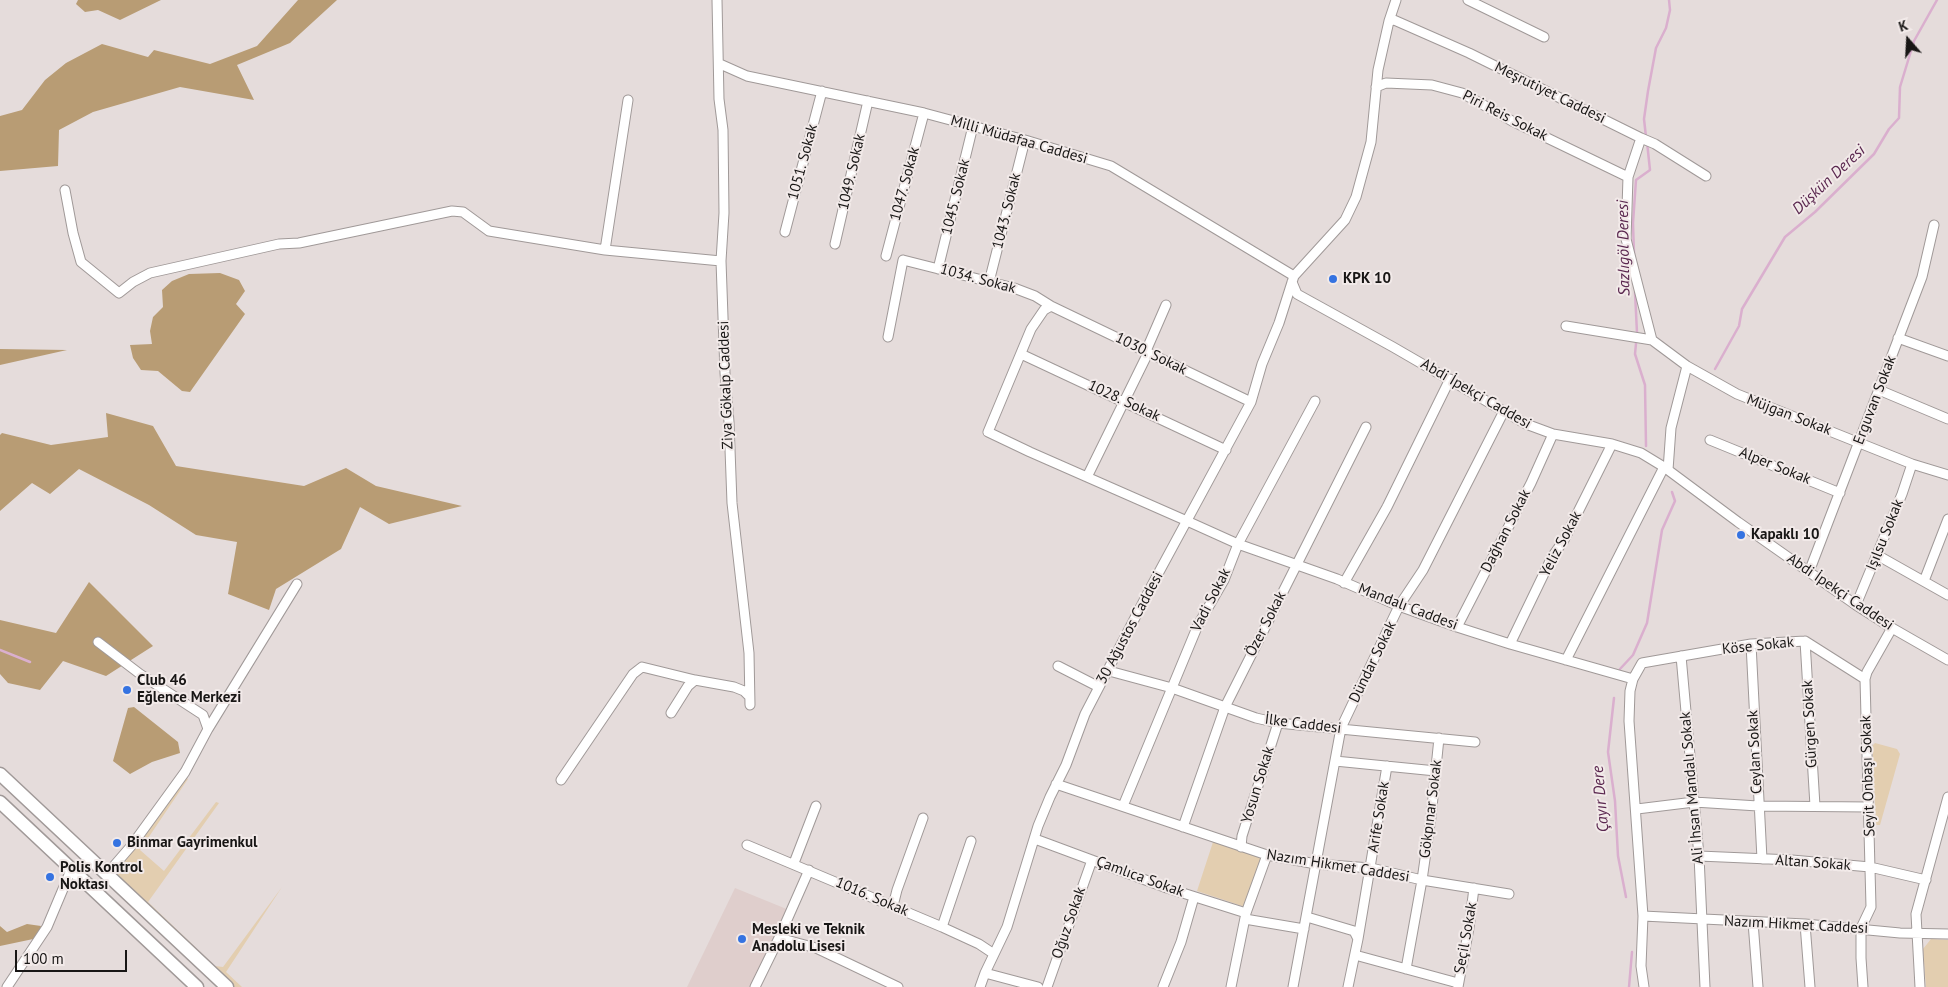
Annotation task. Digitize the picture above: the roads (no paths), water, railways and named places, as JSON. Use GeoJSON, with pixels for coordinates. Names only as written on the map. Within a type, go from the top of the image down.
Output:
{"type":"FeatureCollection","features":[{"type":"Feature","properties":{"kind":"highway"},"geometry":{"type":"LineString","coordinates":[[0,774],[227,987]]}},
{"type":"Feature","properties":{"kind":"highway"},"geometry":{"type":"LineString","coordinates":[[0,802],[197,987]]}},
{"type":"Feature","properties":{"kind":"street","name":"Ziya Gökalp Caddesi"},"geometry":{"type":"LineString","coordinates":[[695,680],[734,687],[744,691],[750,701],[749,653],[731,490],[721,261],[724,214],[723,130],[719,99],[720,64],[717,0]]}},
{"type":"Feature","properties":{"kind":"street"},"geometry":{"type":"LineString","coordinates":[[1293,279],[1345,220],[1356,197],[1371,142],[1378,70],[1389,21],[1396,0]]}},
{"type":"Feature","properties":{"kind":"street"},"geometry":{"type":"LineString","coordinates":[[1468,0],[1544,37]]}},
{"type":"Feature","properties":{"kind":"street","name":"Meşrutiyet Caddesi"},"geometry":{"type":"LineString","coordinates":[[1389,21],[1394,20],[1469,53],[1655,144],[1706,176]]}},
{"type":"Feature","properties":{"kind":"street","name":"Milli Müdafaa Caddesi"},"geometry":{"type":"LineString","coordinates":[[720,64],[747,76],[924,113],[1025,140],[1111,166],[1293,279]]}},
{"type":"Feature","properties":{"kind":"street","name":"Piri Reis Sokak"},"geometry":{"type":"LineString","coordinates":[[1376,87],[1386,83],[1432,85],[1462,93],[1628,178]]}},
{"type":"Feature","properties":{"kind":"street","name":"1051. Sokak"},"geometry":{"type":"LineString","coordinates":[[785,232],[822,91]]}},
{"type":"Feature","properties":{"kind":"street"},"geometry":{"type":"LineString","coordinates":[[605,250],[628,100]]}},
{"type":"Feature","properties":{"kind":"street","name":"1049. Sokak"},"geometry":{"type":"LineString","coordinates":[[835,244],[868,100]]}},
{"type":"Feature","properties":{"kind":"street","name":"1047. Sokak"},"geometry":{"type":"LineString","coordinates":[[886,256],[924,113]]}},
{"type":"Feature","properties":{"kind":"street","name":"1045. Sokak"},"geometry":{"type":"LineString","coordinates":[[938,268],[973,126]]}},
{"type":"Feature","properties":{"kind":"street"},"geometry":{"type":"LineString","coordinates":[[1566,326],[1652,340],[1626,239],[1628,178],[1641,138]]}},
{"type":"Feature","properties":{"kind":"street","name":"1043. Sokak"},"geometry":{"type":"LineString","coordinates":[[989,282],[1025,140]]}},
{"type":"Feature","properties":{"kind":"street"},"geometry":{"type":"LineString","coordinates":[[65,190],[73,233],[81,262],[119,293],[133,282],[150,273],[278,244],[299,243],[452,211],[463,212],[488,231],[605,250],[721,261]]}},
{"type":"Feature","properties":{"kind":"street","name":"Erguvan Sokak"},"geometry":{"type":"LineString","coordinates":[[1809,572],[1922,277],[1934,226]]}},
{"type":"Feature","properties":{"kind":"street","name":"1034. Sokak"},"geometry":{"type":"LineString","coordinates":[[888,336],[903,260],[1035,296],[1051,306]]}},
{"type":"Feature","properties":{"kind":"street","name":"Abdi İpekçi Caddesi"},"geometry":{"type":"LineString","coordinates":[[1293,279],[1297,294],[1450,379],[1526,424],[1553,434],[1612,444],[1641,453],[1666,468],[1738,522],[1856,605],[1948,660]]}},
{"type":"Feature","properties":{"kind":"street","name":"30 Ağustos Caddesi"},"geometry":{"type":"LineString","coordinates":[[980,987],[984,973],[1008,927],[1038,826],[1066,765],[1085,714],[1251,402],[1262,364],[1279,323],[1293,279]]}},
{"type":"Feature","properties":{"kind":"street"},"geometry":{"type":"LineString","coordinates":[[1087,477],[1125,401],[1166,305]]}},
{"type":"Feature","properties":{"kind":"street"},"geometry":{"type":"LineString","coordinates":[[1021,354],[1031,329],[1044,310],[1051,306]]}},
{"type":"Feature","properties":{"kind":"street","name":"1030. Sokak"},"geometry":{"type":"LineString","coordinates":[[1051,306],[1251,402]]}},
{"type":"Feature","properties":{"kind":"street"},"geometry":{"type":"LineString","coordinates":[[1898,338],[1948,356]]}},
{"type":"Feature","properties":{"kind":"street","name":"Müjgan Sokak"},"geometry":{"type":"LineString","coordinates":[[1652,340],[1687,366],[1737,394],[1912,464],[1948,475]]}},
{"type":"Feature","properties":{"kind":"street","name":"1028. Sokak"},"geometry":{"type":"LineString","coordinates":[[1021,354],[1125,401],[1226,450]]}},
{"type":"Feature","properties":{"kind":"street","name":"Mandalı Caddesi"},"geometry":{"type":"LineString","coordinates":[[1021,354],[988,432],[1238,544],[1344,583],[1399,606],[1510,644],[1633,679]]}},
{"type":"Feature","properties":{"kind":"street"},"geometry":{"type":"LineString","coordinates":[[1566,660],[1666,468],[1671,428],[1687,366]]}},
{"type":"Feature","properties":{"kind":"street"},"geometry":{"type":"LineString","coordinates":[[1344,583],[1388,507],[1450,379]]}},
{"type":"Feature","properties":{"kind":"street"},"geometry":{"type":"LineString","coordinates":[[1879,390],[1948,420]]}},
{"type":"Feature","properties":{"kind":"street","name":"Vadi Sokak"},"geometry":{"type":"LineString","coordinates":[[1123,806],[1198,625],[1224,580],[1238,544],[1315,401]]}},
{"type":"Feature","properties":{"kind":"street","name":"Dündar Sokak"},"geometry":{"type":"LineString","coordinates":[[1293,987],[1341,728],[1399,606],[1423,570],[1504,411]]}},
{"type":"Feature","properties":{"kind":"street","name":"Özer Sokak"},"geometry":{"type":"LineString","coordinates":[[1183,827],[1225,707],[1366,427]]}},
{"type":"Feature","properties":{"kind":"street","name":"Dağhan Sokak"},"geometry":{"type":"LineString","coordinates":[[1457,627],[1531,483],[1553,434]]}},
{"type":"Feature","properties":{"kind":"street","name":"Alper Sokak"},"geometry":{"type":"LineString","coordinates":[[1710,440],[1840,493]]}},
{"type":"Feature","properties":{"kind":"street","name":"Yeliz Sokak"},"geometry":{"type":"LineString","coordinates":[[1510,644],[1552,557],[1564,540],[1612,444]]}},
{"type":"Feature","properties":{"kind":"street","name":"Işılsu Sokak"},"geometry":{"type":"LineString","coordinates":[[1856,605],[1912,464]]}},
{"type":"Feature","properties":{"kind":"street"},"geometry":{"type":"LineString","coordinates":[[1924,581],[1945,534],[1948,519]]}},
{"type":"Feature","properties":{"kind":"street"},"geometry":{"type":"LineString","coordinates":[[1877,555],[1948,594]]}},
{"type":"Feature","properties":{"kind":"street"},"geometry":{"type":"LineString","coordinates":[[106,875],[132,844],[185,772],[208,729],[297,584]]}},
{"type":"Feature","properties":{"kind":"street","name":"Seyit Onbaşı Sokak"},"geometry":{"type":"LineString","coordinates":[[1861,928],[1871,907],[1865,679],[1867,672],[1892,628]]}},
{"type":"Feature","properties":{"kind":"street","name":"Köse Sokak"},"geometry":{"type":"LineString","coordinates":[[1633,679],[1642,663],[1751,644],[1805,641],[1865,679]]}},
{"type":"Feature","properties":{"kind":"street","name":"Gürgen Sokak"},"geometry":{"type":"LineString","coordinates":[[1805,641],[1815,806]]}},
{"type":"Feature","properties":{"kind":"street"},"geometry":{"type":"LineString","coordinates":[[98,642],[140,674],[203,715],[208,729]]}},
{"type":"Feature","properties":{"kind":"street","name":"Ceylan Sokak"},"geometry":{"type":"LineString","coordinates":[[1751,644],[1762,859]]}},
{"type":"Feature","properties":{"kind":"street","name":"Ali İhsan Mandalı Sokak"},"geometry":{"type":"LineString","coordinates":[[1681,656],[1699,856],[1705,987]]}},
{"type":"Feature","properties":{"kind":"street"},"geometry":{"type":"LineString","coordinates":[[1058,666],[1099,687]]}},
{"type":"Feature","properties":{"kind":"street"},"geometry":{"type":"LineString","coordinates":[[561,780],[636,671],[642,668],[695,680]]}},
{"type":"Feature","properties":{"kind":"street","name":"İlke Caddesi"},"geometry":{"type":"LineString","coordinates":[[1109,671],[1172,688],[1256,718],[1278,723],[1475,742]]}},
{"type":"Feature","properties":{"kind":"street"},"geometry":{"type":"LineString","coordinates":[[1633,679],[1630,691],[1629,721],[1644,916],[1641,966],[1644,987]]}},
{"type":"Feature","properties":{"kind":"street"},"geometry":{"type":"LineString","coordinates":[[671,713],[688,686],[695,680]]}},
{"type":"Feature","properties":{"kind":"street","name":"Yosun Sokak"},"geometry":{"type":"LineString","coordinates":[[1241,847],[1242,836],[1278,723]]}},
{"type":"Feature","properties":{"kind":"street","name":"Gökpınar Sokak"},"geometry":{"type":"LineString","coordinates":[[1406,968],[1422,880],[1439,738]]}},
{"type":"Feature","properties":{"kind":"street"},"geometry":{"type":"LineString","coordinates":[[1334,761],[1436,771]]}},
{"type":"Feature","properties":{"kind":"street","name":"Arife Sokak"},"geometry":{"type":"LineString","coordinates":[[1348,987],[1388,766]]}},
{"type":"Feature","properties":{"kind":"street","name":"Nazım Hikmet Caddesi"},"geometry":{"type":"LineString","coordinates":[[1056,784],[1267,855],[1316,864],[1371,868],[1422,880],[1509,894]]}},
{"type":"Feature","properties":{"kind":"street"},"geometry":{"type":"LineString","coordinates":[[1920,987],[1916,914],[1948,797]]}},
{"type":"Feature","properties":{"kind":"street"},"geometry":{"type":"LineString","coordinates":[[1637,809],[1694,802],[1758,806],[1869,807]]}},
{"type":"Feature","properties":{"kind":"street"},"geometry":{"type":"LineString","coordinates":[[794,864],[816,806]]}},
{"type":"Feature","properties":{"kind":"street"},"geometry":{"type":"LineString","coordinates":[[893,906],[923,818]]}},
{"type":"Feature","properties":{"kind":"street","name":"Çamlıca Sokak"},"geometry":{"type":"LineString","coordinates":[[1035,839],[1246,916],[1304,929]]}},
{"type":"Feature","properties":{"kind":"street"},"geometry":{"type":"LineString","coordinates":[[942,927],[971,841]]}},
{"type":"Feature","properties":{"kind":"street","name":"1016. Sokak"},"geometry":{"type":"LineString","coordinates":[[747,845],[942,927],[979,944],[994,954]]}},
{"type":"Feature","properties":{"kind":"street"},"geometry":{"type":"LineString","coordinates":[[1231,987],[1246,916],[1267,855]]}},
{"type":"Feature","properties":{"kind":"street","name":"Altan Sokak"},"geometry":{"type":"LineString","coordinates":[[1699,856],[1792,860],[1870,867],[1926,880]]}},
{"type":"Feature","properties":{"kind":"street","name":"Oğuz Sokak"},"geometry":{"type":"LineString","coordinates":[[1047,987],[1092,860]]}},
{"type":"Feature","properties":{"kind":"street"},"geometry":{"type":"LineString","coordinates":[[7,987],[47,927],[71,870]]}},
{"type":"Feature","properties":{"kind":"street"},"geometry":{"type":"LineString","coordinates":[[755,987],[780,938],[809,870]]}},
{"type":"Feature","properties":{"kind":"street","name":"Seçil Sokak"},"geometry":{"type":"LineString","coordinates":[[1458,985],[1469,928],[1474,888]]}},
{"type":"Feature","properties":{"kind":"street"},"geometry":{"type":"LineString","coordinates":[[1163,987],[1181,942],[1194,897]]}},
{"type":"Feature","properties":{"kind":"street","name":"Nazım Hikmet Caddesi"},"geometry":{"type":"LineString","coordinates":[[1644,916],[1805,924],[1900,933],[1948,934]]}},
{"type":"Feature","properties":{"kind":"street"},"geometry":{"type":"LineString","coordinates":[[1307,917],[1354,931],[1358,939]]}},
{"type":"Feature","properties":{"kind":"street"},"geometry":{"type":"LineString","coordinates":[[1753,922],[1758,987]]}},
{"type":"Feature","properties":{"kind":"street"},"geometry":{"type":"LineString","coordinates":[[1805,924],[1810,987]]}},
{"type":"Feature","properties":{"kind":"street"},"geometry":{"type":"LineString","coordinates":[[1861,928],[1863,987]]}},
{"type":"Feature","properties":{"kind":"street"},"geometry":{"type":"LineString","coordinates":[[780,938],[816,948],[898,987]]}},
{"type":"Feature","properties":{"kind":"street"},"geometry":{"type":"LineString","coordinates":[[1355,954],[1458,985]]}},
{"type":"Feature","properties":{"kind":"street"},"geometry":{"type":"LineString","coordinates":[[984,973],[1038,987]]}},
{"type":"Feature","properties":{"kind":"waterway","name":"Sazlıgöl Deresi"},"geometry":{"type":"LineString","coordinates":[[1646,137],[1644,119],[1648,91],[1656,48],[1666,28],[1670,10],[1669,0]]}},
{"type":"Feature","properties":{"kind":"waterway","name":"Düşkün Deresi"},"geometry":{"type":"LineString","coordinates":[[1715,369],[1739,326],[1742,309],[1785,237],[1815,212],[1874,154],[1889,129],[1899,118],[1900,87],[1914,41],[1937,0]]}},
{"type":"Feature","properties":{"kind":"waterway","name":"Sazlıgöl Deresi"},"geometry":{"type":"LineString","coordinates":[[1634,254],[1633,223],[1636,180],[1650,170],[1647,142]]}},
{"type":"Feature","properties":{"kind":"waterway","name":"Sazlıgöl Deresi"},"geometry":{"type":"LineString","coordinates":[[1635,292],[1637,333],[1635,354],[1645,385],[1646,446]]}},
{"type":"Feature","properties":{"kind":"waterway","name":"Çayır Dere"},"geometry":{"type":"LineString","coordinates":[[1620,669],[1633,655],[1647,623],[1662,530],[1675,501],[1672,492]]}},
{"type":"Feature","properties":{"kind":"waterway"},"geometry":{"type":"LineString","coordinates":[[0,650],[30,662]]}},
{"type":"Feature","properties":{"kind":"waterway","name":"Çayır Dere"},"geometry":{"type":"LineString","coordinates":[[1614,698],[1608,752],[1615,801],[1618,856],[1626,897]]}},
{"type":"Feature","properties":{"kind":"waterway","name":"Çayır Dere"},"geometry":{"type":"LineString","coordinates":[[1629,987],[1632,952]]}},
{"type":"Feature","properties":{"kind":"place","name":"KPK 10"},"geometry":{"type":"Point","coordinates":[1333,279]}},
{"type":"Feature","properties":{"kind":"place","name":"Kapaklı 10"},"geometry":{"type":"Point","coordinates":[1741,535]}},
{"type":"Feature","properties":{"kind":"place","name":"Club 46 Eğlence Merkezi"},"geometry":{"type":"Point","coordinates":[127,690]}},
{"type":"Feature","properties":{"kind":"place","name":"Binmar Gayrimenkul"},"geometry":{"type":"Point","coordinates":[117,843]}},
{"type":"Feature","properties":{"kind":"place","name":"Polis Kontrol Noktası"},"geometry":{"type":"Point","coordinates":[50,877]}},
{"type":"Feature","properties":{"kind":"place","name":"Mesleki ve Teknik Anadolu Lisesi"},"geometry":{"type":"Point","coordinates":[742,939]}}]}
